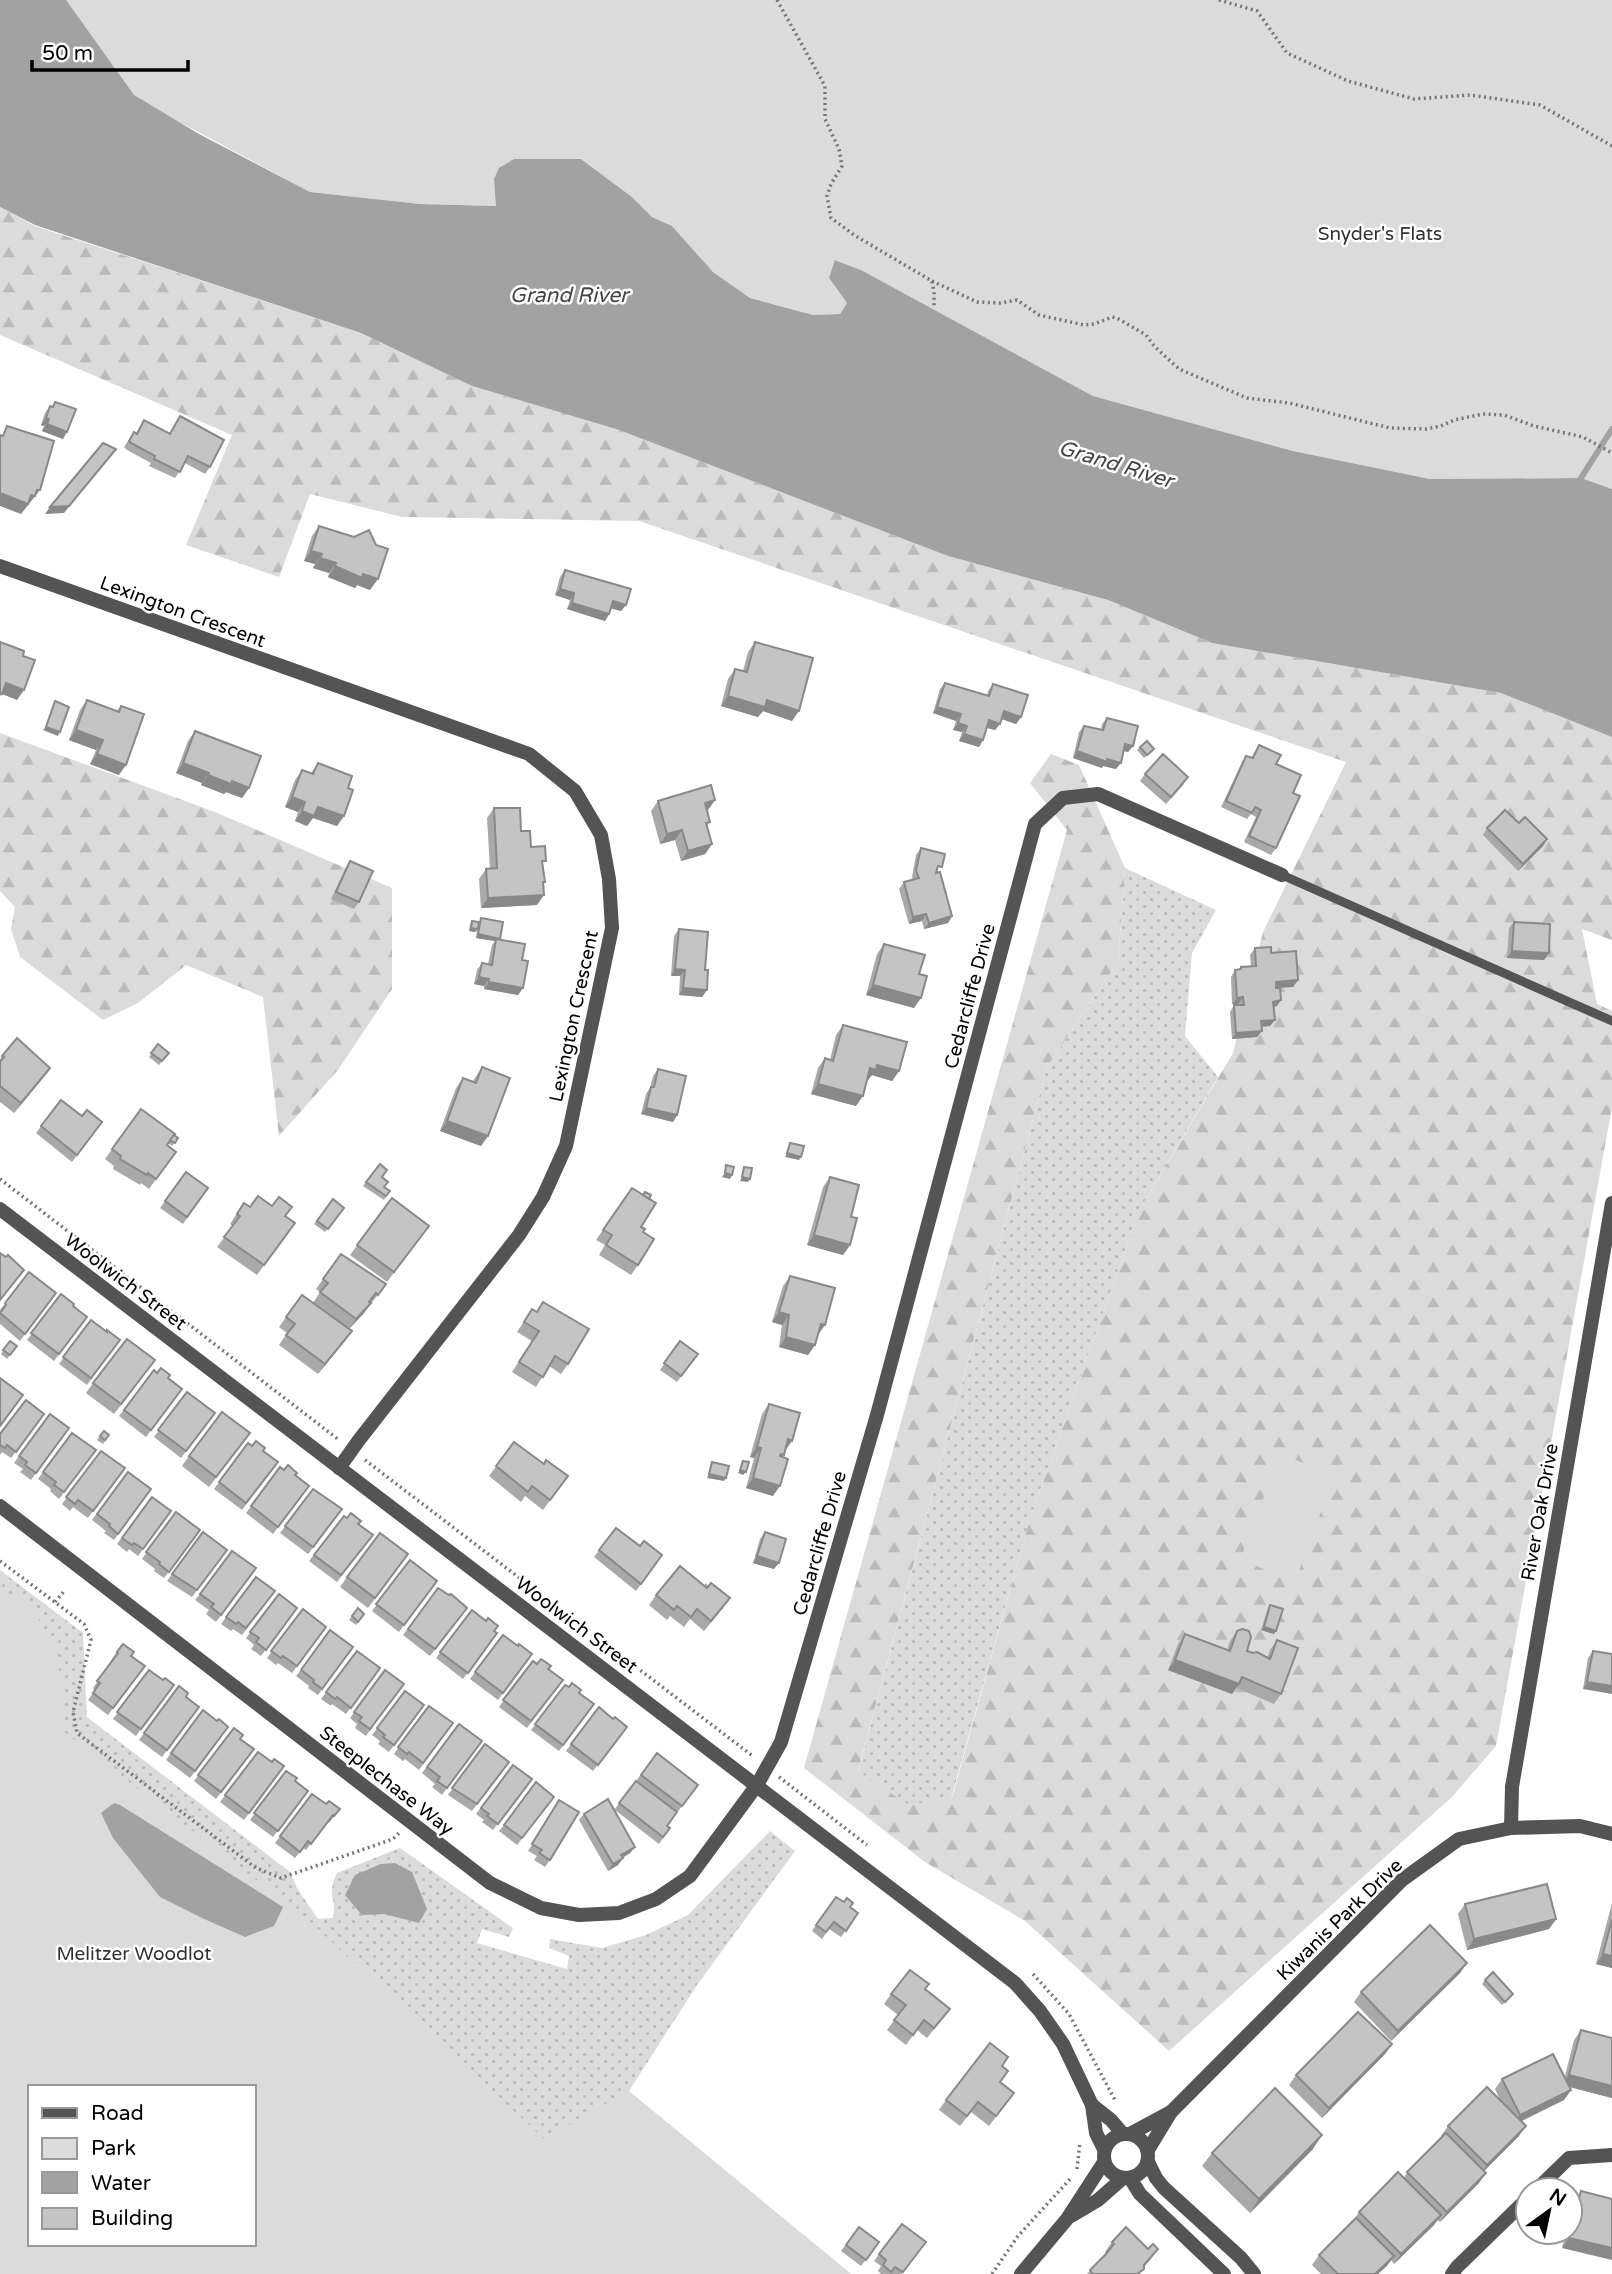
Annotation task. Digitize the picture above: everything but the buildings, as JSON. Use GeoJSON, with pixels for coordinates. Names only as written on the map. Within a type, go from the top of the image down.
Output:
{"type":"FeatureCollection","features":[{"type":"Feature","properties":{"kind":"street","name":"Lexington Crescent"},"geometry":{"type":"LineString","coordinates":[[0,566],[529,754],[576,791],[601,835],[609,879],[612,928],[566,1146],[542,1197],[519,1235],[340,1468]]}},
{"type":"Feature","properties":{"kind":"street","name":"Cedarcliffe Drive"},"geometry":{"type":"LineString","coordinates":[[757,1785],[780,1742],[877,1415],[1035,824],[1063,798],[1098,794],[1282,875]]}},
{"type":"Feature","properties":{"kind":"street","name":"River Oak Drive"},"geometry":{"type":"LineString","coordinates":[[1511,1828],[1512,1787],[1612,1203]]}},
{"type":"Feature","properties":{"kind":"street","name":"Woolwich Street"},"geometry":{"type":"LineString","coordinates":[[0,1209],[1015,1983],[1040,2011],[1063,2044],[1091,2105],[1104,2156]]}},
{"type":"Feature","properties":{"kind":"street","name":"Steeplechase Way"},"geometry":{"type":"LineString","coordinates":[[0,1506],[490,1883],[541,1909],[579,1915],[619,1913],[656,1899],[690,1876],[757,1785]]}},
{"type":"Feature","properties":{"kind":"street","name":"Kiwanis Park Drive"},"geometry":{"type":"LineString","coordinates":[[1148,2156],[1171,2112],[1402,1880],[1459,1839],[1511,1828],[1580,1826],[1612,1834]]}},
{"type":"Feature","properties":{"kind":"street","name":"Woolwich Street"},"geometry":{"type":"LineString","coordinates":[[1091,2105],[1126,2134],[1141,2139],[1156,2178],[1164,2188],[1241,2258],[1254,2274]]}},
{"type":"Feature","properties":{"kind":"street","name":"Kiwanis Park Drive"},"geometry":{"type":"LineString","coordinates":[[1126,2134],[1171,2112]]}},
{"type":"Feature","properties":{"kind":"street"},"geometry":{"type":"LineString","coordinates":[[1021,2274],[1067,2219],[1111,2139],[1126,2134]]}},
{"type":"Feature","properties":{"kind":"street"},"geometry":{"type":"LineString","coordinates":[[1550,2176],[1569,2158],[1612,2155]]}},
{"type":"Feature","properties":{"kind":"street"},"geometry":{"type":"LineString","coordinates":[[1104,2156],[1111,2173],[1126,2178],[1224,2274]]}},
{"type":"Feature","properties":{"kind":"street"},"geometry":{"type":"LineString","coordinates":[[1067,2219],[1126,2178],[1141,2173],[1148,2156]]}},
{"type":"Feature","properties":{"kind":"street"},"geometry":{"type":"LineString","coordinates":[[1452,2274],[1514,2212]]}},
{"type":"Feature","properties":{"kind":"lane","name":"Cedarcliffe Drive"},"geometry":{"type":"LineString","coordinates":[[1282,875],[1612,1021]]}},
{"type":"Feature","properties":{"kind":"path"},"geometry":{"type":"LineString","coordinates":[[777,0],[825,86],[825,119],[839,149],[842,166],[827,196],[831,218],[932,281],[977,302],[1000,303],[1017,300],[1039,314],[1084,325],[1117,318],[1146,335],[1178,369],[1247,398],[1289,403],[1390,428],[1426,429],[1483,414],[1504,415],[1534,426],[1583,437],[1612,453]]}},
{"type":"Feature","properties":{"kind":"path"},"geometry":{"type":"LineString","coordinates":[[1219,0],[1257,11],[1287,53],[1348,81],[1414,100],[1470,95],[1540,105],[1612,146]]}},
{"type":"Feature","properties":{"kind":"path"},"geometry":{"type":"LineString","coordinates":[[932,281],[934,308]]}},
{"type":"Feature","properties":{"kind":"path"},"geometry":{"type":"LineString","coordinates":[[0,1179],[334,1436]]}},
{"type":"Feature","properties":{"kind":"path"},"geometry":{"type":"LineString","coordinates":[[371,1464],[746,1751]]}},
{"type":"Feature","properties":{"kind":"path"},"geometry":{"type":"LineString","coordinates":[[0,1561],[84,1625],[91,1640],[73,1712],[77,1732],[256,1868],[281,1878],[393,1839],[410,1821]]}},
{"type":"Feature","properties":{"kind":"path"},"geometry":{"type":"LineString","coordinates":[[55,1602],[65,1590]]}},
{"type":"Feature","properties":{"kind":"path"},"geometry":{"type":"LineString","coordinates":[[992,2274],[1018,2236],[1075,2174],[1078,2168],[1080,2138]]}},
{"type":"Feature","properties":{"kind":"green space","name":"Snyder's Flats"},"geometry":{"type":"Polygon","coordinates":[[[0,0],[1612,0],[1612,489],[1581,478],[1430,479],[1293,451],[1093,396],[861,270],[836,260],[829,278],[847,303],[840,314],[813,315],[750,298],[713,272],[672,226],[652,217],[632,197],[581,159],[497,206],[420,204],[310,192],[0,26],[0,0]]]}},
{"type":"Feature","properties":{"kind":"green space"},"geometry":{"type":"Polygon","coordinates":[[[0,207],[35,226],[361,333],[472,386],[619,430],[948,556],[1108,600],[1212,643],[1501,693],[1612,737],[1612,940],[1582,929],[1597,1004],[1612,1011],[1612,1107],[1496,1746],[1452,1797],[1169,2051],[1025,1921],[925,1862],[804,1768],[1067,830],[1030,783],[1051,754],[1079,765],[1125,868],[1118,962],[1047,1067],[858,1771],[909,1805],[952,1798],[1029,1522],[1139,1211],[1233,1053],[1263,932],[1346,762],[639,521],[402,517],[310,494],[279,577],[186,545],[232,435],[0,335],[0,207]]]}},
{"type":"Feature","properties":{"kind":"green space"},"geometry":{"type":"Polygon","coordinates":[[[0,733],[215,812],[392,888],[392,989],[338,1070],[279,1136],[263,997],[186,965],[138,1003],[103,1020],[20,957],[11,929],[15,907],[0,891],[0,733]]]}},
{"type":"Feature","properties":{"kind":"green space"},"geometry":{"type":"Polygon","coordinates":[[[1125,868],[1216,910],[1192,953],[1185,1036],[1218,1077],[1139,1211],[1029,1522],[951,1799],[909,1805],[858,1772],[1047,1067],[1118,962],[1125,868]]]}},
{"type":"Feature","properties":{"kind":"green space"},"geometry":{"type":"Polygon","coordinates":[[[1280,1454],[1335,1475],[1295,1581],[1240,1560],[1280,1454]]]}},
{"type":"Feature","properties":{"kind":"green space","name":"Melitzer Woodlot"},"geometry":{"type":"Polygon","coordinates":[[[0,1570],[83,1633],[87,1717],[290,1872],[297,1888],[318,1919],[333,1918],[332,1887],[337,1873],[400,1848],[513,1928],[509,1937],[482,1929],[477,1943],[567,1969],[569,1956],[549,1948],[550,1939],[602,1948],[646,1935],[688,1915],[770,1831],[795,1851],[697,1985],[629,2091],[851,2274],[256,2244],[256,2085],[253,2085],[0,1623],[0,1570]]]}},
{"type":"Feature","properties":{"kind":"green space","name":"Melitzer Woodlot"},"geometry":{"type":"Polygon","coordinates":[[[0,1594],[26,1600],[55,1645],[65,1705],[63,1731],[308,1920],[544,2139],[628,2091],[851,2274],[0,2274],[0,1594]]]}},
{"type":"Feature","properties":{"kind":"water","name":"Grand River"},"geometry":{"type":"Polygon","coordinates":[[[0,0],[66,0],[134,95],[199,134],[310,192],[420,204],[496,206],[494,179],[499,168],[514,159],[581,159],[632,197],[652,217],[672,226],[713,272],[750,298],[813,315],[840,314],[847,303],[829,278],[835,260],[861,270],[1093,396],[1293,451],[1430,479],[1581,478],[1612,489],[1612,737],[1501,693],[1212,643],[1108,600],[948,556],[619,430],[472,386],[361,333],[35,225],[0,207],[0,0]]]}},
{"type":"Feature","properties":{"kind":"water"},"geometry":{"type":"Polygon","coordinates":[[[114,1803],[283,1907],[274,1926],[245,1937],[160,1897],[113,1838],[101,1813],[114,1803]]]}},
{"type":"Feature","properties":{"kind":"water"},"geometry":{"type":"Polygon","coordinates":[[[395,1863],[412,1872],[427,1909],[419,1923],[384,1914],[362,1915],[345,1895],[355,1875],[381,1864],[395,1863]]]}},
{"type":"Feature","properties":{"kind":"waterway"},"geometry":{"type":"LineString","coordinates":[[1581,478],[1612,429]]}}]}
